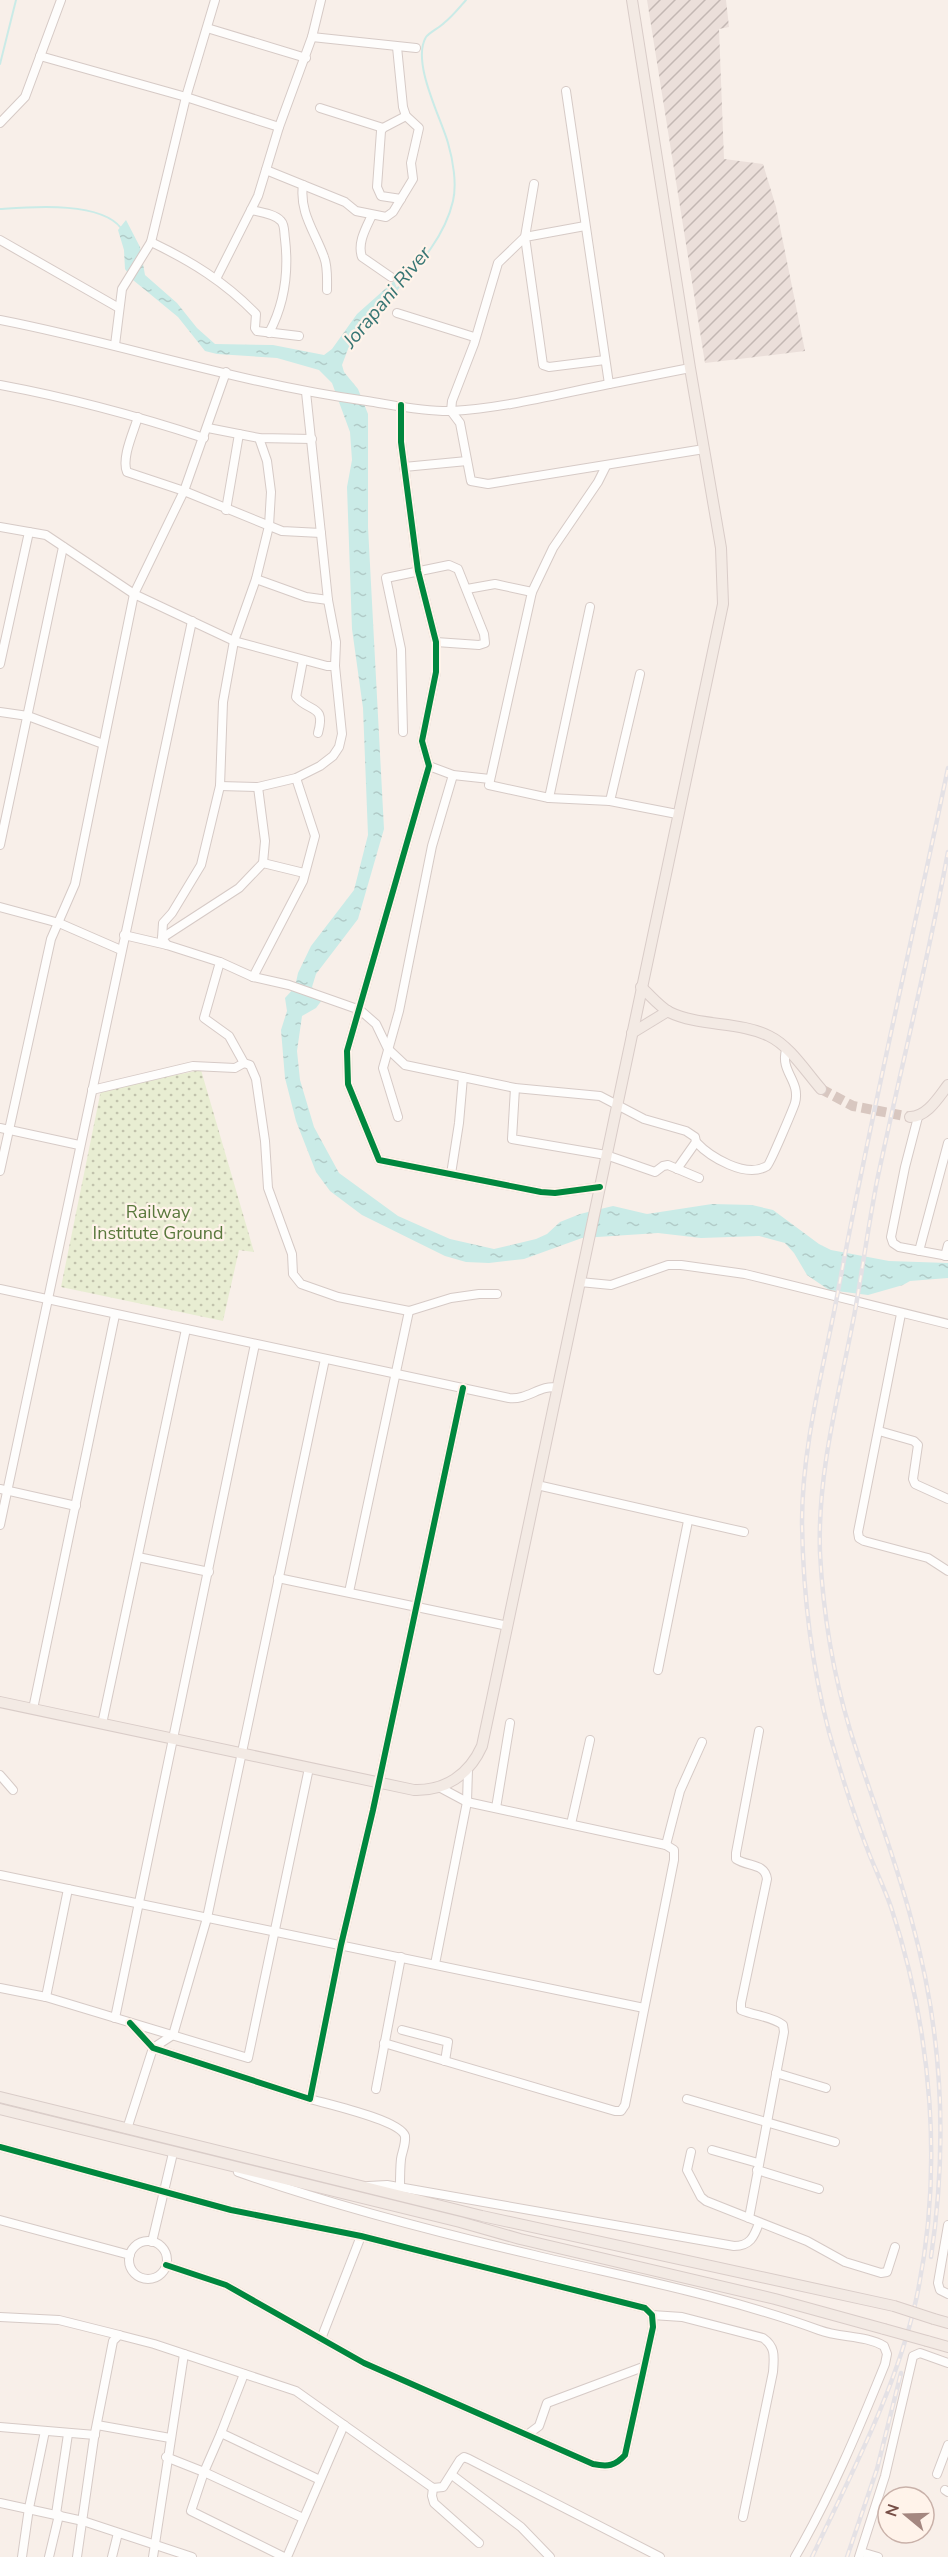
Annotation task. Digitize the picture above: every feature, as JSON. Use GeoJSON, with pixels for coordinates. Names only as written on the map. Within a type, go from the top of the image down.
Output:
{"type":"FeatureCollection","features":[{"type":"Feature","properties":{"kind":"main road"},"geometry":{"type":"LineString","coordinates":[[0,1702],[414,1790],[439,1787],[455,1780],[468,1769],[482,1746],[723,604],[722,548],[690,368],[632,0]]}},
{"type":"Feature","properties":{"kind":"main road"},"geometry":{"type":"LineString","coordinates":[[641,987],[668,1011],[769,1036],[786,1050],[821,1089]]}},
{"type":"Feature","properties":{"kind":"main road"},"geometry":{"type":"LineString","coordinates":[[632,1033],[668,1011]]}},
{"type":"Feature","properties":{"kind":"main road"},"geometry":{"type":"LineString","coordinates":[[914,1117],[944,1097],[948,1085]]}},
{"type":"Feature","properties":{"kind":"main road"},"geometry":{"type":"LineString","coordinates":[[0,2097],[507,2222],[894,2306],[948,2323]]}},
{"type":"Feature","properties":{"kind":"main road"},"geometry":{"type":"LineString","coordinates":[[0,2109],[428,2214],[520,2239],[775,2299],[948,2347]]}},
{"type":"Feature","properties":{"kind":"street"},"geometry":{"type":"LineString","coordinates":[[0,123],[25,96],[61,0]]}},
{"type":"Feature","properties":{"kind":"street"},"geometry":{"type":"LineString","coordinates":[[115,345],[122,289],[151,242],[186,97],[215,0]]}},
{"type":"Feature","properties":{"kind":"street"},"geometry":{"type":"LineString","coordinates":[[217,278],[251,210],[266,170],[279,127],[306,58],[321,0]]}},
{"type":"Feature","properties":{"kind":"street"},"geometry":{"type":"LineString","coordinates":[[207,28],[306,58]]}},
{"type":"Feature","properties":{"kind":"street"},"geometry":{"type":"LineString","coordinates":[[312,37],[417,48]]}},
{"type":"Feature","properties":{"kind":"street"},"geometry":{"type":"LineString","coordinates":[[266,170],[345,202],[356,211],[372,215],[389,215],[414,175],[411,163],[419,133],[419,128],[406,116],[400,87],[398,47]]}},
{"type":"Feature","properties":{"kind":"street"},"geometry":{"type":"LineString","coordinates":[[40,56],[186,97],[279,127]]}},
{"type":"Feature","properties":{"kind":"street"},"geometry":{"type":"LineString","coordinates":[[566,91],[609,384]]}},
{"type":"Feature","properties":{"kind":"street"},"geometry":{"type":"LineString","coordinates":[[320,108],[382,128],[406,116]]}},
{"type":"Feature","properties":{"kind":"street"},"geometry":{"type":"LineString","coordinates":[[382,128],[378,193],[386,197],[401,199]]}},
{"type":"Feature","properties":{"kind":"street"},"geometry":{"type":"LineString","coordinates":[[534,184],[525,237],[543,365],[549,367],[605,360]]}},
{"type":"Feature","properties":{"kind":"street"},"geometry":{"type":"LineString","coordinates":[[303,185],[301,199],[303,210],[324,257],[327,290]]}},
{"type":"Feature","properties":{"kind":"street"},"geometry":{"type":"LineString","coordinates":[[251,210],[276,217],[284,224],[286,282],[280,313],[269,333]]}},
{"type":"Feature","properties":{"kind":"street"},"geometry":{"type":"LineString","coordinates":[[372,215],[360,253],[362,257],[391,277]]}},
{"type":"Feature","properties":{"kind":"street"},"geometry":{"type":"LineString","coordinates":[[585,226],[525,237],[498,263],[452,401],[451,411],[460,423],[471,481],[488,484],[704,449]]}},
{"type":"Feature","properties":{"kind":"street"},"geometry":{"type":"LineString","coordinates":[[0,240],[119,308]]}},
{"type":"Feature","properties":{"kind":"street"},"geometry":{"type":"LineString","coordinates":[[151,242],[217,278],[256,314],[255,328],[257,331],[299,336]]}},
{"type":"Feature","properties":{"kind":"street"},"geometry":{"type":"LineString","coordinates":[[397,313],[474,337]]}},
{"type":"Feature","properties":{"kind":"street"},"geometry":{"type":"LineString","coordinates":[[0,320],[115,345],[185,366],[226,372],[310,393],[451,411],[517,402],[690,368]]}},
{"type":"Feature","properties":{"kind":"street"},"geometry":{"type":"LineString","coordinates":[[0,1171],[4,1129],[51,939],[75,884],[134,594],[184,491],[226,372]]}},
{"type":"Feature","properties":{"kind":"street"},"geometry":{"type":"LineString","coordinates":[[0,385],[87,403],[204,438]]}},
{"type":"Feature","properties":{"kind":"street"},"geometry":{"type":"LineString","coordinates":[[220,786],[258,786],[296,778],[320,766],[333,756],[339,747],[342,734],[335,666],[336,642],[328,600],[321,533],[310,393]]}},
{"type":"Feature","properties":{"kind":"street"},"geometry":{"type":"LineString","coordinates":[[401,405],[401,442],[418,571],[436,642],[436,672],[422,741],[429,766],[347,1051],[348,1084],[379,1160],[541,1192],[599,1191]]}},
{"type":"Feature","properties":{"kind":"street"},"geometry":{"type":"LineString","coordinates":[[138,417],[126,459],[127,472],[184,491],[270,526],[296,533],[321,533]]}},
{"type":"Feature","properties":{"kind":"street"},"geometry":{"type":"LineString","coordinates":[[208,428],[259,438],[312,439]]}},
{"type":"Feature","properties":{"kind":"street"},"geometry":{"type":"LineString","coordinates":[[226,510],[239,434]]}},
{"type":"Feature","properties":{"kind":"street"},"geometry":{"type":"LineString","coordinates":[[165,942],[163,923],[172,913],[201,865],[220,786],[223,702],[234,640],[256,579],[270,526],[271,492],[267,460],[259,438]]}},
{"type":"Feature","properties":{"kind":"street"},"geometry":{"type":"LineString","coordinates":[[404,467],[467,461]]}},
{"type":"Feature","properties":{"kind":"street"},"geometry":{"type":"LineString","coordinates":[[606,466],[598,482],[553,549],[532,592],[489,785],[549,798],[610,801],[677,814]]}},
{"type":"Feature","properties":{"kind":"street"},"geometry":{"type":"LineString","coordinates":[[0,527],[46,535],[134,594],[234,640],[303,660],[335,666]]}},
{"type":"Feature","properties":{"kind":"street"},"geometry":{"type":"LineString","coordinates":[[0,664],[29,532]]}},
{"type":"Feature","properties":{"kind":"street"},"geometry":{"type":"LineString","coordinates":[[0,844],[63,547]]}},
{"type":"Feature","properties":{"kind":"street"},"geometry":{"type":"LineString","coordinates":[[403,732],[401,649],[386,578],[449,565],[458,569],[484,634],[485,644],[436,642]]}},
{"type":"Feature","properties":{"kind":"street"},"geometry":{"type":"LineString","coordinates":[[256,579],[306,597],[328,600]]}},
{"type":"Feature","properties":{"kind":"street"},"geometry":{"type":"LineString","coordinates":[[467,589],[495,584],[532,592]]}},
{"type":"Feature","properties":{"kind":"street"},"geometry":{"type":"LineString","coordinates":[[549,798],[590,607]]}},
{"type":"Feature","properties":{"kind":"street"},"geometry":{"type":"LineString","coordinates":[[0,1525],[4,1490],[192,621]]}},
{"type":"Feature","properties":{"kind":"street"},"geometry":{"type":"LineString","coordinates":[[303,660],[296,697],[318,711],[321,716],[318,733]]}},
{"type":"Feature","properties":{"kind":"street"},"geometry":{"type":"LineString","coordinates":[[610,801],[639,674]]}},
{"type":"Feature","properties":{"kind":"street"},"geometry":{"type":"LineString","coordinates":[[0,712],[28,716],[103,744]]}},
{"type":"Feature","properties":{"kind":"street"},"geometry":{"type":"LineString","coordinates":[[429,766],[453,775],[490,779]]}},
{"type":"Feature","properties":{"kind":"street"},"geometry":{"type":"LineString","coordinates":[[398,1118],[384,1074],[388,1049],[399,1011],[432,846],[453,775]]}},
{"type":"Feature","properties":{"kind":"street"},"geometry":{"type":"LineString","coordinates":[[253,977],[304,873],[315,836],[296,778]]}},
{"type":"Feature","properties":{"kind":"street"},"geometry":{"type":"LineString","coordinates":[[165,942],[239,888],[263,862],[265,841],[258,786]]}},
{"type":"Feature","properties":{"kind":"street"},"geometry":{"type":"LineString","coordinates":[[263,862],[304,873]]}},
{"type":"Feature","properties":{"kind":"street"},"geometry":{"type":"LineString","coordinates":[[0,907],[59,923],[121,950]]}},
{"type":"Feature","properties":{"kind":"street"},"geometry":{"type":"LineString","coordinates":[[124,935],[165,942],[253,977],[289,986],[360,1010],[376,1024],[388,1049],[405,1065],[515,1088],[600,1096],[644,1119],[686,1131],[695,1137],[696,1142],[713,1157],[741,1168],[753,1170],[766,1167],[772,1162],[795,1103],[794,1083],[784,1062],[786,1050]]}},
{"type":"Feature","properties":{"kind":"street"},"geometry":{"type":"LineString","coordinates":[[220,962],[204,1018],[229,1036],[244,1063],[250,1065],[256,1079],[265,1141],[268,1188],[291,1254],[293,1274],[301,1284],[338,1297],[409,1311],[451,1298],[497,1294]]}},
{"type":"Feature","properties":{"kind":"street"},"geometry":{"type":"LineString","coordinates":[[92,1090],[193,1066],[235,1068],[244,1063]]}},
{"type":"Feature","properties":{"kind":"street"},"geometry":{"type":"LineString","coordinates":[[450,1174],[459,1123],[463,1077]]}},
{"type":"Feature","properties":{"kind":"street"},"geometry":{"type":"LineString","coordinates":[[515,1088],[512,1139],[606,1155],[655,1172],[663,1166],[699,1178]]}},
{"type":"Feature","properties":{"kind":"street"},"geometry":{"type":"LineString","coordinates":[[914,1117],[891,1237],[893,1244],[899,1247],[947,1256],[948,1245]]}},
{"type":"Feature","properties":{"kind":"street"},"geometry":{"type":"LineString","coordinates":[[4,1129],[79,1145]]}},
{"type":"Feature","properties":{"kind":"street"},"geometry":{"type":"LineString","coordinates":[[677,1169],[696,1142]]}},
{"type":"Feature","properties":{"kind":"street"},"geometry":{"type":"LineString","coordinates":[[920,1251],[948,1143]]}},
{"type":"Feature","properties":{"kind":"street"},"geometry":{"type":"LineString","coordinates":[[580,1282],[611,1285],[668,1265],[681,1265],[745,1274],[948,1324]]}},
{"type":"Feature","properties":{"kind":"street"},"geometry":{"type":"LineString","coordinates":[[0,1289],[515,1399],[527,1397],[548,1387],[558,1388]]}},
{"type":"Feature","properties":{"kind":"street"},"geometry":{"type":"LineString","coordinates":[[349,1592],[409,1311]]}},
{"type":"Feature","properties":{"kind":"street"},"geometry":{"type":"LineString","coordinates":[[33,1709],[115,1314]]}},
{"type":"Feature","properties":{"kind":"street"},"geometry":{"type":"LineString","coordinates":[[901,1314],[858,1532],[859,1538],[928,1558],[948,1571]]}},
{"type":"Feature","properties":{"kind":"street"},"geometry":{"type":"LineString","coordinates":[[102,1724],[186,1329]]}},
{"type":"Feature","properties":{"kind":"street"},"geometry":{"type":"LineString","coordinates":[[115,2018],[255,1344]]}},
{"type":"Feature","properties":{"kind":"street"},"geometry":{"type":"LineString","coordinates":[[127,2129],[153,2048],[173,2035],[207,1917],[325,1359]]}},
{"type":"Feature","properties":{"kind":"street"},"geometry":{"type":"LineString","coordinates":[[310,2099],[341,1945],[463,1388]]}},
{"type":"Feature","properties":{"kind":"street"},"geometry":{"type":"LineString","coordinates":[[879,1431],[914,1441],[918,1445],[913,1479],[915,1484],[948,1499]]}},
{"type":"Feature","properties":{"kind":"street"},"geometry":{"type":"LineString","coordinates":[[537,1485],[744,1532]]}},
{"type":"Feature","properties":{"kind":"street"},"geometry":{"type":"LineString","coordinates":[[4,1490],[76,1506]]}},
{"type":"Feature","properties":{"kind":"street"},"geometry":{"type":"LineString","coordinates":[[658,1670],[688,1521]]}},
{"type":"Feature","properties":{"kind":"street"},"geometry":{"type":"LineString","coordinates":[[138,1557],[209,1572]]}},
{"type":"Feature","properties":{"kind":"street"},"geometry":{"type":"LineString","coordinates":[[278,1578],[508,1626]]}},
{"type":"Feature","properties":{"kind":"street"},"geometry":{"type":"LineString","coordinates":[[496,1808],[510,1724]]}},
{"type":"Feature","properties":{"kind":"street"},"geometry":{"type":"LineString","coordinates":[[749,2218],[784,2032],[783,2025],[741,2010],[767,1879],[766,1872],[762,1868],[736,1859],[759,1731]]}},
{"type":"Feature","properties":{"kind":"street"},"geometry":{"type":"LineString","coordinates":[[571,1824],[590,1740]]}},
{"type":"Feature","properties":{"kind":"street"},"geometry":{"type":"LineString","coordinates":[[666,1845],[680,1791],[702,1742]]}},
{"type":"Feature","properties":{"kind":"street"},"geometry":{"type":"LineString","coordinates":[[0,1988],[46,1997],[248,2058],[309,1768]]}},
{"type":"Feature","properties":{"kind":"street"},"geometry":{"type":"LineString","coordinates":[[435,1964],[467,1802],[468,1769]]}},
{"type":"Feature","properties":{"kind":"street"},"geometry":{"type":"LineString","coordinates":[[0,1774],[13,1790]]}},
{"type":"Feature","properties":{"kind":"street"},"geometry":{"type":"LineString","coordinates":[[384,2043],[615,2111],[621,2111],[625,2105],[674,1860],[674,1850],[666,1845],[467,1802],[439,1787]]}},
{"type":"Feature","properties":{"kind":"street"},"geometry":{"type":"LineString","coordinates":[[0,1875],[644,2008]]}},
{"type":"Feature","properties":{"kind":"street"},"geometry":{"type":"LineString","coordinates":[[46,1997],[68,1889]]}},
{"type":"Feature","properties":{"kind":"street"},"geometry":{"type":"LineString","coordinates":[[376,2089],[401,1957]]}},
{"type":"Feature","properties":{"kind":"street"},"geometry":{"type":"LineString","coordinates":[[130,2022],[153,2048],[378,2119],[401,2130],[405,2143],[401,2158],[400,2187]]}},
{"type":"Feature","properties":{"kind":"street"},"geometry":{"type":"LineString","coordinates":[[402,2030],[448,2042],[445,2061]]}},
{"type":"Feature","properties":{"kind":"street"},"geometry":{"type":"LineString","coordinates":[[776,2073],[826,2088]]}},
{"type":"Feature","properties":{"kind":"street"},"geometry":{"type":"LineString","coordinates":[[687,2099],[835,2142]]}},
{"type":"Feature","properties":{"kind":"street"},"geometry":{"type":"LineString","coordinates":[[0,2147],[231,2210],[361,2236],[645,2308],[652,2315],[653,2327],[625,2455],[618,2463],[607,2467],[593,2464],[364,2363],[226,2285],[166,2265]]}},
{"type":"Feature","properties":{"kind":"street"},"geometry":{"type":"LineString","coordinates":[[712,2150],[819,2188]]}},
{"type":"Feature","properties":{"kind":"street"},"geometry":{"type":"LineString","coordinates":[[691,2152],[687,2170],[701,2197],[807,2241],[840,2260],[881,2273],[887,2272],[891,2266],[895,2247]]}},
{"type":"Feature","properties":{"kind":"street"},"geometry":{"type":"LineString","coordinates":[[152,2242],[173,2153]]}},
{"type":"Feature","properties":{"kind":"street"},"geometry":{"type":"LineString","coordinates":[[206,2161],[370,2213],[534,2255],[686,2289],[767,2311],[838,2336],[876,2342],[884,2346],[887,2354],[885,2364],[852,2446],[834,2486],[795,2557]]}},
{"type":"Feature","properties":{"kind":"street"},"geometry":{"type":"LineString","coordinates":[[366,2186],[381,2184],[400,2187],[734,2246],[744,2246],[751,2241],[759,2223]]}},
{"type":"Feature","properties":{"kind":"street"},"geometry":{"type":"LineString","coordinates":[[0,2220],[130,2255]]}},
{"type":"Feature","properties":{"kind":"street"},"geometry":{"type":"LineString","coordinates":[[948,2225],[945,2260],[938,2283],[940,2290],[948,2295]]}},
{"type":"Feature","properties":{"kind":"street"},"geometry":{"type":"LineString","coordinates":[[321,2339],[361,2236]]}},
{"type":"Feature","properties":{"kind":"street"},"geometry":{"type":"LineString","coordinates":[[152,2242],[164,2250],[166,2265],[157,2277],[142,2278],[134,2272],[129,2262],[130,2255],[137,2245],[152,2242]]}},
{"type":"Feature","properties":{"kind":"street"},"geometry":{"type":"LineString","coordinates":[[652,2315],[682,2317],[763,2338],[770,2342],[774,2350],[771,2383],[743,2517]]}},
{"type":"Feature","properties":{"kind":"street"},"geometry":{"type":"LineString","coordinates":[[0,2316],[59,2320],[119,2335],[296,2391],[433,2488],[443,2487],[460,2460],[464,2457],[469,2458],[660,2557]]}},
{"type":"Feature","properties":{"kind":"street"},"geometry":{"type":"LineString","coordinates":[[77,2557],[95,2435],[113,2341],[119,2335]]}},
{"type":"Feature","properties":{"kind":"street"},"geometry":{"type":"LineString","coordinates":[[878,2557],[860,2555],[885,2476],[913,2356],[920,2353],[948,2363]]}},
{"type":"Feature","properties":{"kind":"street"},"geometry":{"type":"LineString","coordinates":[[153,2557],[166,2457],[184,2354]]}},
{"type":"Feature","properties":{"kind":"street"},"geometry":{"type":"LineString","coordinates":[[527,2435],[539,2426],[547,2403],[643,2367]]}},
{"type":"Feature","properties":{"kind":"street"},"geometry":{"type":"LineString","coordinates":[[244,2374],[204,2472],[191,2511],[285,2557],[344,2425]]}},
{"type":"Feature","properties":{"kind":"street"},"geometry":{"type":"LineString","coordinates":[[97,2425],[170,2438]]}},
{"type":"Feature","properties":{"kind":"street"},"geometry":{"type":"LineString","coordinates":[[0,2427],[95,2435]]}},
{"type":"Feature","properties":{"kind":"street"},"geometry":{"type":"LineString","coordinates":[[22,2557],[29,2508],[45,2431]]}},
{"type":"Feature","properties":{"kind":"street"},"geometry":{"type":"LineString","coordinates":[[221,2433],[320,2480]]}},
{"type":"Feature","properties":{"kind":"street"},"geometry":{"type":"LineString","coordinates":[[49,2557],[68,2434]]}},
{"type":"Feature","properties":{"kind":"street"},"geometry":{"type":"LineString","coordinates":[[937,2474],[948,2445]]}},
{"type":"Feature","properties":{"kind":"street"},"geometry":{"type":"LineString","coordinates":[[166,2457],[303,2518]]}},
{"type":"Feature","properties":{"kind":"street"},"geometry":{"type":"LineString","coordinates":[[452,2475],[521,2527],[550,2557]]}},
{"type":"Feature","properties":{"kind":"street"},"geometry":{"type":"LineString","coordinates":[[433,2488],[434,2503],[479,2543]]}},
{"type":"Feature","properties":{"kind":"street"},"geometry":{"type":"LineString","coordinates":[[0,2513],[1,2503],[57,2514],[154,2543],[192,2557]]}},
{"type":"Feature","properties":{"kind":"street"},"geometry":{"type":"LineString","coordinates":[[112,2557],[118,2533]]}},
{"type":"Feature","properties":{"kind":"shaded area"},"geometry":{"type":"Polygon","coordinates":[[[647,0],[726,0],[729,27],[719,29],[724,159],[763,164],[776,207],[805,351],[705,363],[647,0]]]}},
{"type":"Feature","properties":{"kind":"green space","name":"Railway Institute Ground"},"geometry":{"type":"Polygon","coordinates":[[[201,1070],[254,1252],[239,1250],[223,1321],[61,1287],[101,1090],[201,1070]]]}},
{"type":"Feature","properties":{"kind":"water"},"geometry":{"type":"Polygon","coordinates":[[[126,220],[140,247],[145,275],[177,303],[197,328],[215,344],[273,345],[324,355],[332,349],[357,314],[394,281],[399,293],[364,327],[348,349],[342,365],[344,372],[358,389],[368,414],[368,527],[384,829],[358,919],[316,974],[312,987],[322,1000],[316,1008],[302,1016],[297,1051],[300,1080],[314,1127],[339,1173],[398,1216],[450,1239],[494,1249],[536,1239],[547,1234],[560,1222],[580,1214],[613,1206],[647,1214],[712,1204],[752,1205],[773,1210],[819,1244],[831,1250],[889,1261],[948,1263],[948,1278],[910,1281],[868,1295],[829,1290],[807,1275],[785,1243],[759,1236],[701,1238],[658,1233],[582,1238],[524,1259],[489,1263],[466,1262],[445,1256],[362,1215],[330,1191],[316,1172],[296,1121],[285,1078],[281,1030],[287,1011],[285,998],[295,987],[298,973],[311,946],[354,890],[368,835],[363,708],[352,629],[347,487],[352,460],[350,432],[332,383],[319,370],[277,358],[217,354],[205,351],[178,317],[133,280],[125,269],[124,250],[118,230],[126,220]]]}},
{"type":"Feature","properties":{"kind":"waterway"},"geometry":{"type":"LineString","coordinates":[[0,64],[16,0]]}},
{"type":"Feature","properties":{"kind":"waterway","name":"Jorapani River"},"geometry":{"type":"LineString","coordinates":[[397,289],[438,238],[453,201],[454,180],[451,157],[425,75],[422,48],[426,37],[450,18],[466,0]]}},
{"type":"Feature","properties":{"kind":"waterway"},"geometry":{"type":"LineString","coordinates":[[0,209],[46,207],[82,210],[98,213],[111,219],[121,228]]}},
{"type":"Feature","properties":{"kind":"tunnel"},"geometry":{"type":"LineString","coordinates":[[821,1089],[853,1106],[910,1117]]}},
{"type":"Feature","properties":{"kind":"railway"},"geometry":{"type":"LineString","coordinates":[[812,2557],[857,2463],[897,2366],[916,2300],[925,2251],[930,2202],[929,2102],[916,2003],[891,1907],[853,1810],[823,1706],[809,1628],[802,1522],[805,1467],[814,1411],[862,1168],[948,768]]}},
{"type":"Feature","properties":{"kind":"railway"},"geometry":{"type":"LineString","coordinates":[[931,2257],[940,2172],[941,2130],[936,2047],[930,2006],[905,1898],[850,1730],[839,1687],[824,1598],[820,1522],[831,1431],[875,1193],[948,852]]}},
{"type":"Feature","properties":{"kind":"railway"},"geometry":{"type":"LineString","coordinates":[[847,2557],[877,2469],[901,2373]]}},
{"type":"Feature","properties":{"kind":"cycle path"},"geometry":{"type":"LineString","coordinates":[[401,405],[401,442],[418,571],[436,642],[436,672],[422,741],[429,766],[347,1051],[348,1084],[379,1160],[541,1192],[555,1193],[600,1187]]}},
{"type":"Feature","properties":{"kind":"cycle path"},"geometry":{"type":"LineString","coordinates":[[130,2023],[153,2048],[310,2099],[341,1945],[373,1810],[463,1388]]}},
{"type":"Feature","properties":{"kind":"cycle path"},"geometry":{"type":"LineString","coordinates":[[0,2147],[231,2210],[361,2236],[645,2308],[652,2315],[653,2327],[625,2455],[611,2465],[593,2464],[364,2363],[226,2285],[166,2265]]}}]}
